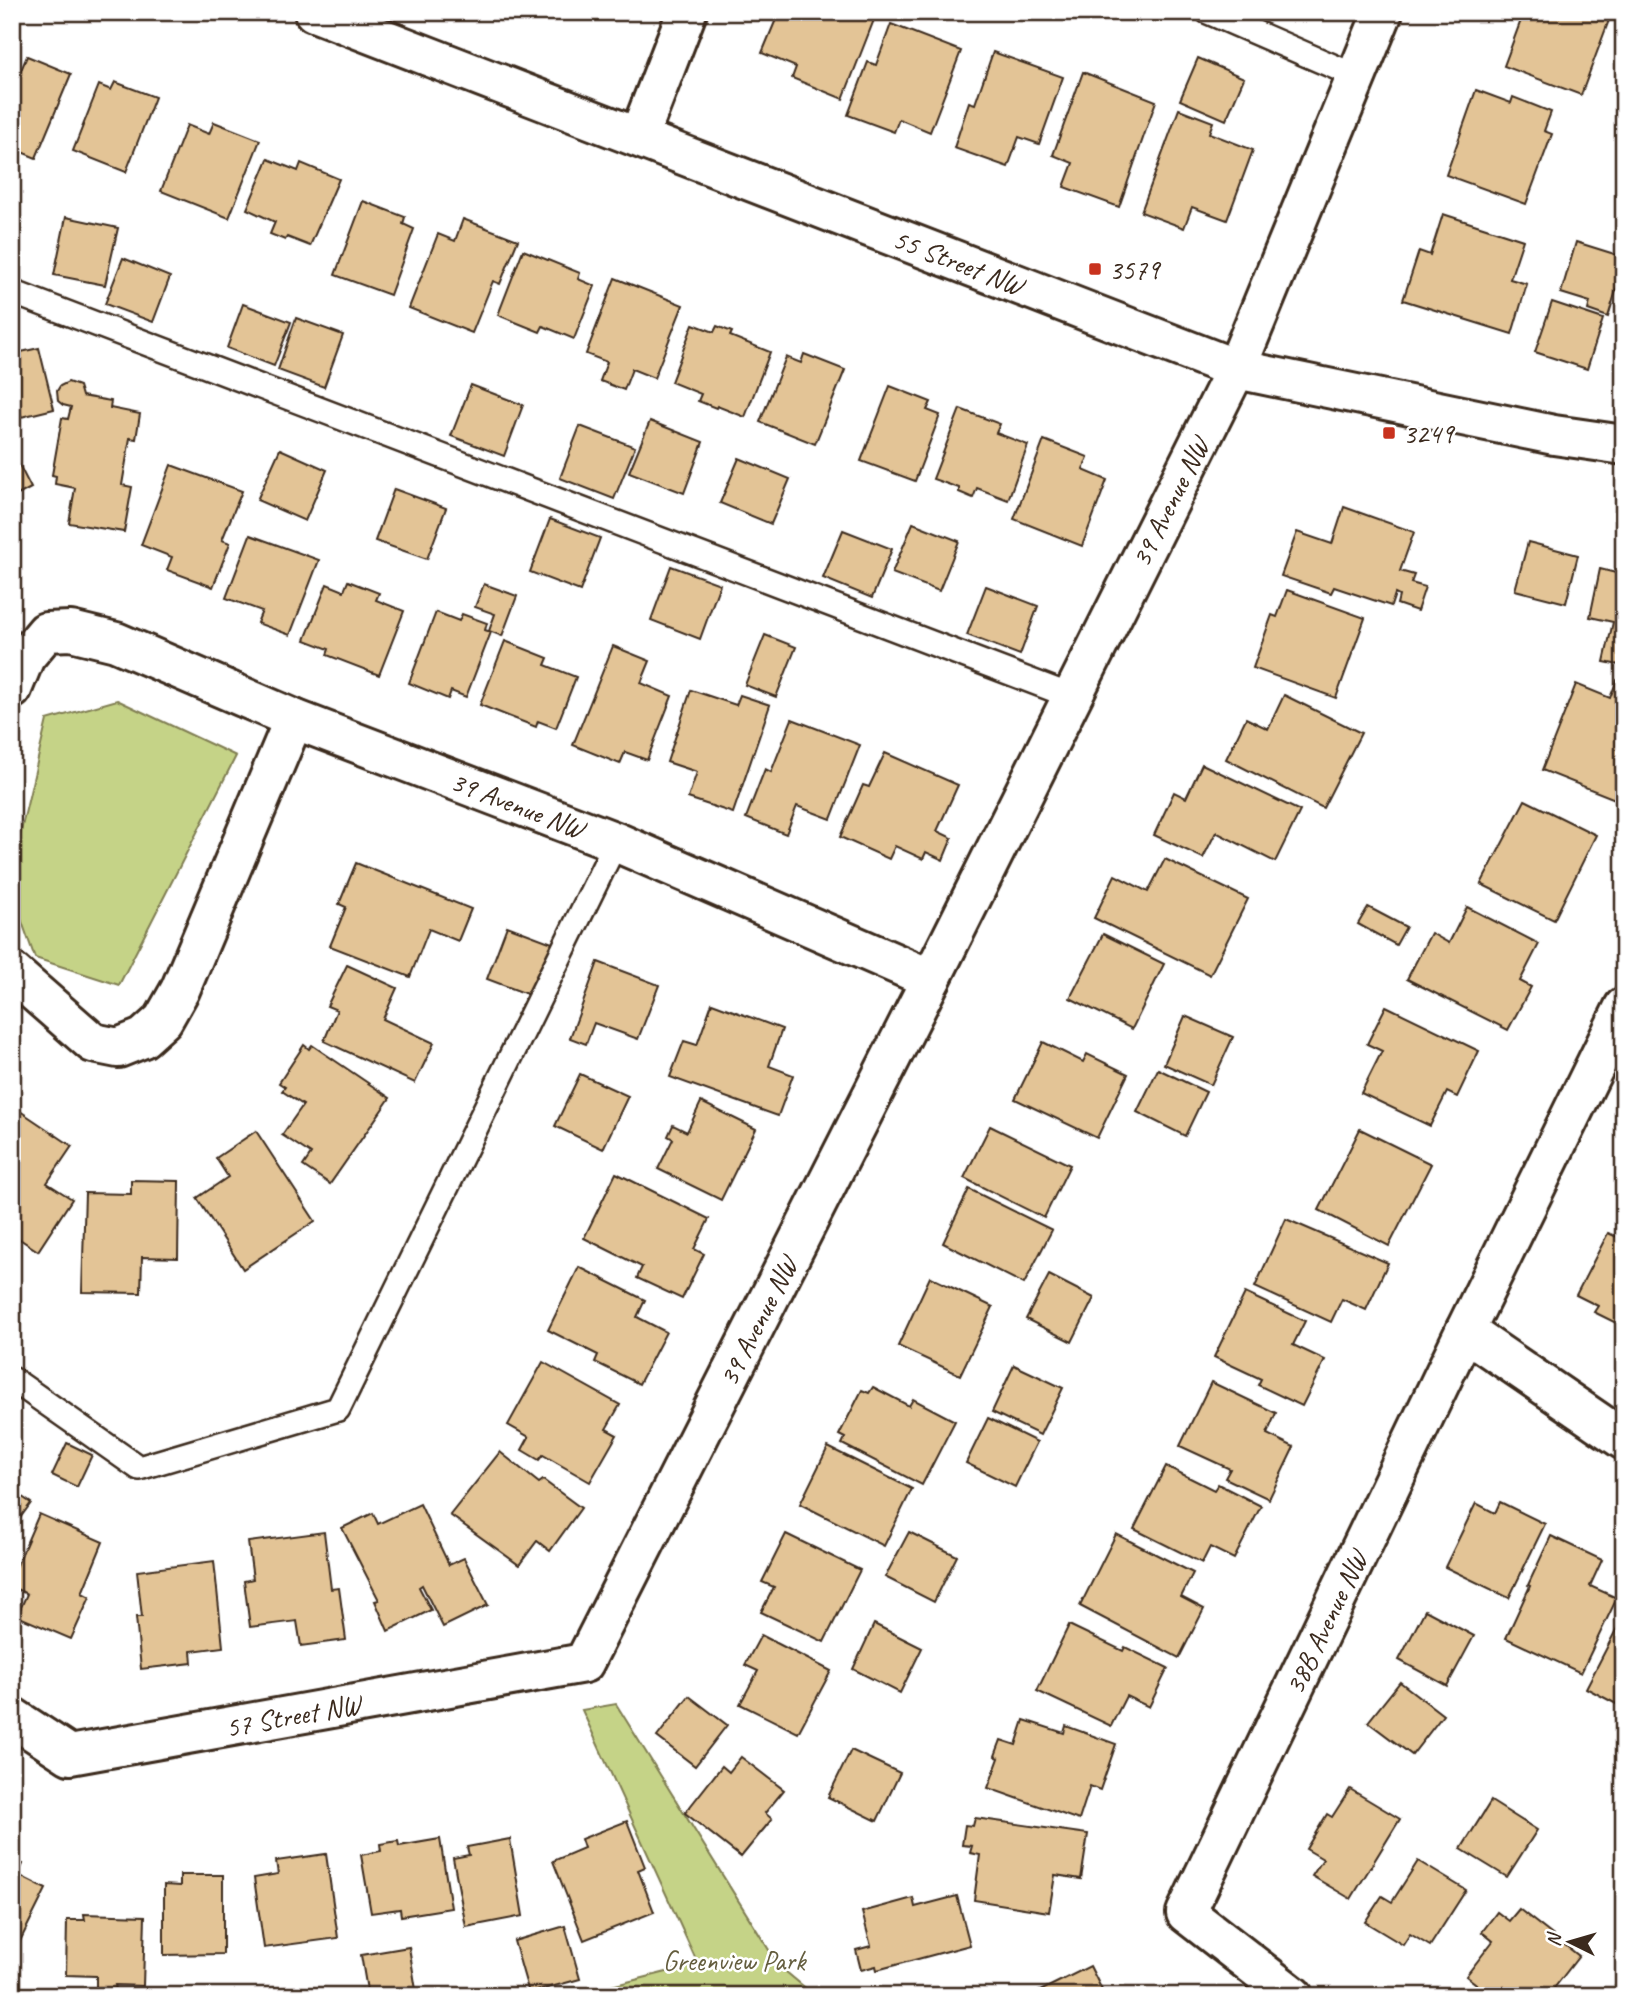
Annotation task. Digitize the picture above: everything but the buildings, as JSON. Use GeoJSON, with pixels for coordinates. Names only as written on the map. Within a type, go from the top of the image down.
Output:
{"type":"FeatureCollection","features":[{"type":"Feature","properties":{"kind":"street","name":"55 Street NW"},"geometry":{"type":"LineString","coordinates":[[314,12],[1236,369],[1553,435],[1624,445]]}},
{"type":"Feature","properties":{"kind":"street"},"geometry":{"type":"LineString","coordinates":[[639,136],[687,12]]}},
{"type":"Feature","properties":{"kind":"street","name":"39 Avenue NW"},"geometry":{"type":"LineString","coordinates":[[584,1663],[931,979],[1236,369],[1383,12]]}},
{"type":"Feature","properties":{"kind":"street","name":"39 Avenue NW"},"geometry":{"type":"LineString","coordinates":[[12,689],[25,657],[46,632],[71,631],[116,642],[294,719],[616,842],[931,979]]}},
{"type":"Feature","properties":{"kind":"street"},"geometry":{"type":"LineString","coordinates":[[12,972],[93,1042],[118,1048],[143,1038],[163,1020],[180,990],[294,719]]}},
{"type":"Feature","properties":{"kind":"street","name":"38B Avenue NW"},"geometry":{"type":"LineString","coordinates":[[1293,1996],[1186,1913],[1465,1331],[1620,1024]]}},
{"type":"Feature","properties":{"kind":"street"},"geometry":{"type":"LineString","coordinates":[[1465,1331],[1624,1440]]}},
{"type":"Feature","properties":{"kind":"street","name":"57 Street NW"},"geometry":{"type":"LineString","coordinates":[[12,1717],[70,1755],[584,1663]]}},
{"type":"Feature","properties":{"kind":"lane"},"geometry":{"type":"LineString","coordinates":[[1208,12],[1358,77]]}},
{"type":"Feature","properties":{"kind":"lane"},"geometry":{"type":"LineString","coordinates":[[12,292],[1073,696]]}},
{"type":"Feature","properties":{"kind":"lane"},"geometry":{"type":"LineString","coordinates":[[12,1379],[139,1468],[338,1409],[616,842]]}},
{"type":"Feature","properties":{"kind":"green space"},"geometry":{"type":"Polygon","coordinates":[[[117,700],[236,756],[119,985],[35,958],[12,894],[12,869],[47,720],[117,700]]]}},
{"type":"Feature","properties":{"kind":"green space","name":"Greenview Park"},"geometry":{"type":"Polygon","coordinates":[[[616,1704],[779,1966],[815,1996],[572,1996],[698,1964],[582,1710],[616,1704]]]}},
{"type":"Feature","properties":{"kind":"place","name":"3579"},"geometry":{"type":"Point","coordinates":[1095,269]}},
{"type":"Feature","properties":{"kind":"place","name":"3249"},"geometry":{"type":"Point","coordinates":[1389,433]}}]}
